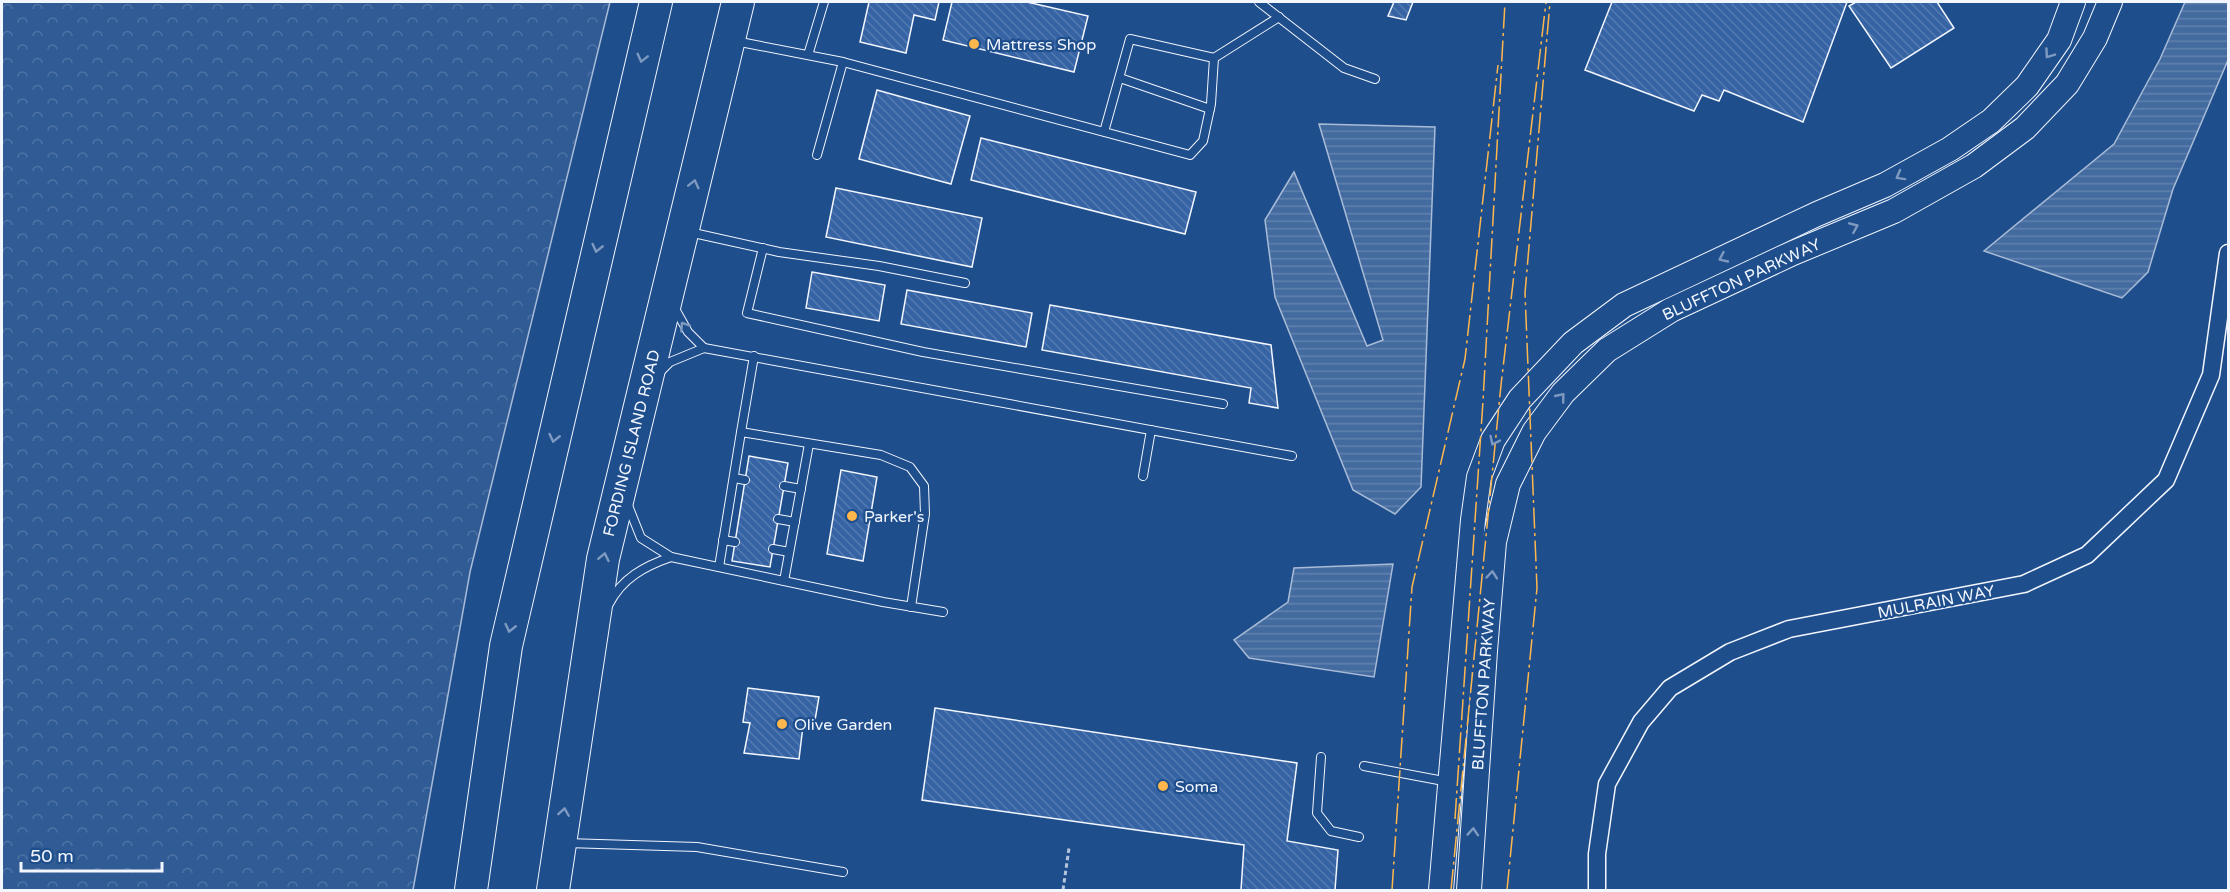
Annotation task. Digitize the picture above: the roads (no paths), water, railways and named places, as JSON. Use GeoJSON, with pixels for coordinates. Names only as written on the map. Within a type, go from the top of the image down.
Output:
{"type":"FeatureCollection","features":[{"type":"Feature","properties":{"kind":"highway"},"geometry":{"type":"LineString","coordinates":[[471,891],[506,646],[656,2]]}},
{"type":"Feature","properties":{"kind":"highway","name":"FORDING ISLAND ROAD"},"geometry":{"type":"LineString","coordinates":[[553,891],[603,559],[738,2]]}},
{"type":"Feature","properties":{"kind":"highway"},"geometry":{"type":"LineString","coordinates":[[483,891],[484,799]]}},
{"type":"Feature","properties":{"kind":"main road","name":"BLUFFTON PARKWAY"},"geometry":{"type":"LineString","coordinates":[[1440,891],[1473,520],[1479,477],[1493,440],[1520,399],[1574,343],[1624,305],[1885,185],[1950,149],[1991,121],[2026,86],[2059,40],[2073,2]]}},
{"type":"Feature","properties":{"kind":"main road","name":"BLUFFTON PARKWAY"},"geometry":{"type":"LineString","coordinates":[[1469,891],[1494,542],[1508,484],[1534,432],[1563,393],[1607,350],[1671,310],[1793,253],[1894,211],[1974,166],[2017,135],[2067,84],[2095,38],[2110,2]]}},
{"type":"Feature","properties":{"kind":"street","name":"MULRAIN WAY"},"geometry":{"type":"LineString","coordinates":[[1597,891],[1597,854],[1606,784],[1641,722],[1670,688],[1730,652],[1789,629],[2024,584],[2087,555],[2166,480],[2211,375],[2229,253]]}},
{"type":"Feature","properties":{"kind":"lane"},"geometry":{"type":"LineString","coordinates":[[808,55],[824,2]]}},
{"type":"Feature","properties":{"kind":"lane"},"geometry":{"type":"LineString","coordinates":[[1259,2],[1344,68],[1375,79]]}},
{"type":"Feature","properties":{"kind":"lane"},"geometry":{"type":"LineString","coordinates":[[1104,132],[1130,39],[1214,58],[1279,17]]}},
{"type":"Feature","properties":{"kind":"lane"},"geometry":{"type":"LineString","coordinates":[[729,40],[843,62],[1190,155],[1203,141],[1210,109],[1214,58]]}},
{"type":"Feature","properties":{"kind":"lane"},"geometry":{"type":"LineString","coordinates":[[817,155],[843,62]]}},
{"type":"Feature","properties":{"kind":"lane"},"geometry":{"type":"LineString","coordinates":[[1120,78],[1210,109]]}},
{"type":"Feature","properties":{"kind":"lane"},"geometry":{"type":"LineString","coordinates":[[683,231],[763,248],[879,266],[964,283]]}},
{"type":"Feature","properties":{"kind":"lane"},"geometry":{"type":"LineString","coordinates":[[763,248],[747,313],[923,352],[1223,404]]}},
{"type":"Feature","properties":{"kind":"lane"},"geometry":{"type":"LineString","coordinates":[[668,293],[688,332],[704,348]]}},
{"type":"Feature","properties":{"kind":"lane"},"geometry":{"type":"LineString","coordinates":[[645,385],[670,362],[704,348],[1292,456]]}},
{"type":"Feature","properties":{"kind":"lane"},"geometry":{"type":"LineString","coordinates":[[718,567],[754,356]]}},
{"type":"Feature","properties":{"kind":"lane"},"geometry":{"type":"LineString","coordinates":[[1143,476],[1151,430]]}},
{"type":"Feature","properties":{"kind":"lane"},"geometry":{"type":"LineString","coordinates":[[741,432],[881,455],[910,467],[924,486],[926,514],[911,607]]}},
{"type":"Feature","properties":{"kind":"lane"},"geometry":{"type":"LineString","coordinates":[[784,581],[809,444]]}},
{"type":"Feature","properties":{"kind":"lane"},"geometry":{"type":"LineString","coordinates":[[626,466],[627,503],[633,522],[641,538],[671,557],[943,612]]}},
{"type":"Feature","properties":{"kind":"lane"},"geometry":{"type":"LineString","coordinates":[[734,478],[745,480]]}},
{"type":"Feature","properties":{"kind":"lane"},"geometry":{"type":"LineString","coordinates":[[784,486],[801,489]]}},
{"type":"Feature","properties":{"kind":"lane"},"geometry":{"type":"LineString","coordinates":[[728,509],[740,511]]}},
{"type":"Feature","properties":{"kind":"lane"},"geometry":{"type":"LineString","coordinates":[[778,519],[795,522]]}},
{"type":"Feature","properties":{"kind":"lane"},"geometry":{"type":"LineString","coordinates":[[723,540],[735,542]]}},
{"type":"Feature","properties":{"kind":"lane"},"geometry":{"type":"LineString","coordinates":[[773,549],[789,552]]}},
{"type":"Feature","properties":{"kind":"lane"},"geometry":{"type":"LineString","coordinates":[[591,638],[614,594],[632,576],[649,565],[671,557]]}},
{"type":"Feature","properties":{"kind":"lane"},"geometry":{"type":"LineString","coordinates":[[1321,757],[1317,813],[1331,831],[1359,837]]}},
{"type":"Feature","properties":{"kind":"lane"},"geometry":{"type":"LineString","coordinates":[[1364,766],[1451,782]]}},
{"type":"Feature","properties":{"kind":"lane"},"geometry":{"type":"LineString","coordinates":[[560,843],[697,847],[843,872]]}},
{"type":"Feature","properties":{"kind":"place","name":"Mattress Shop"},"geometry":{"type":"Point","coordinates":[974,44]}},
{"type":"Feature","properties":{"kind":"place","name":"Parker's"},"geometry":{"type":"Point","coordinates":[852,516]}},
{"type":"Feature","properties":{"kind":"place","name":"Olive Garden"},"geometry":{"type":"Point","coordinates":[782,724]}},
{"type":"Feature","properties":{"kind":"place","name":"Soma"},"geometry":{"type":"Point","coordinates":[1163,786]}}]}
